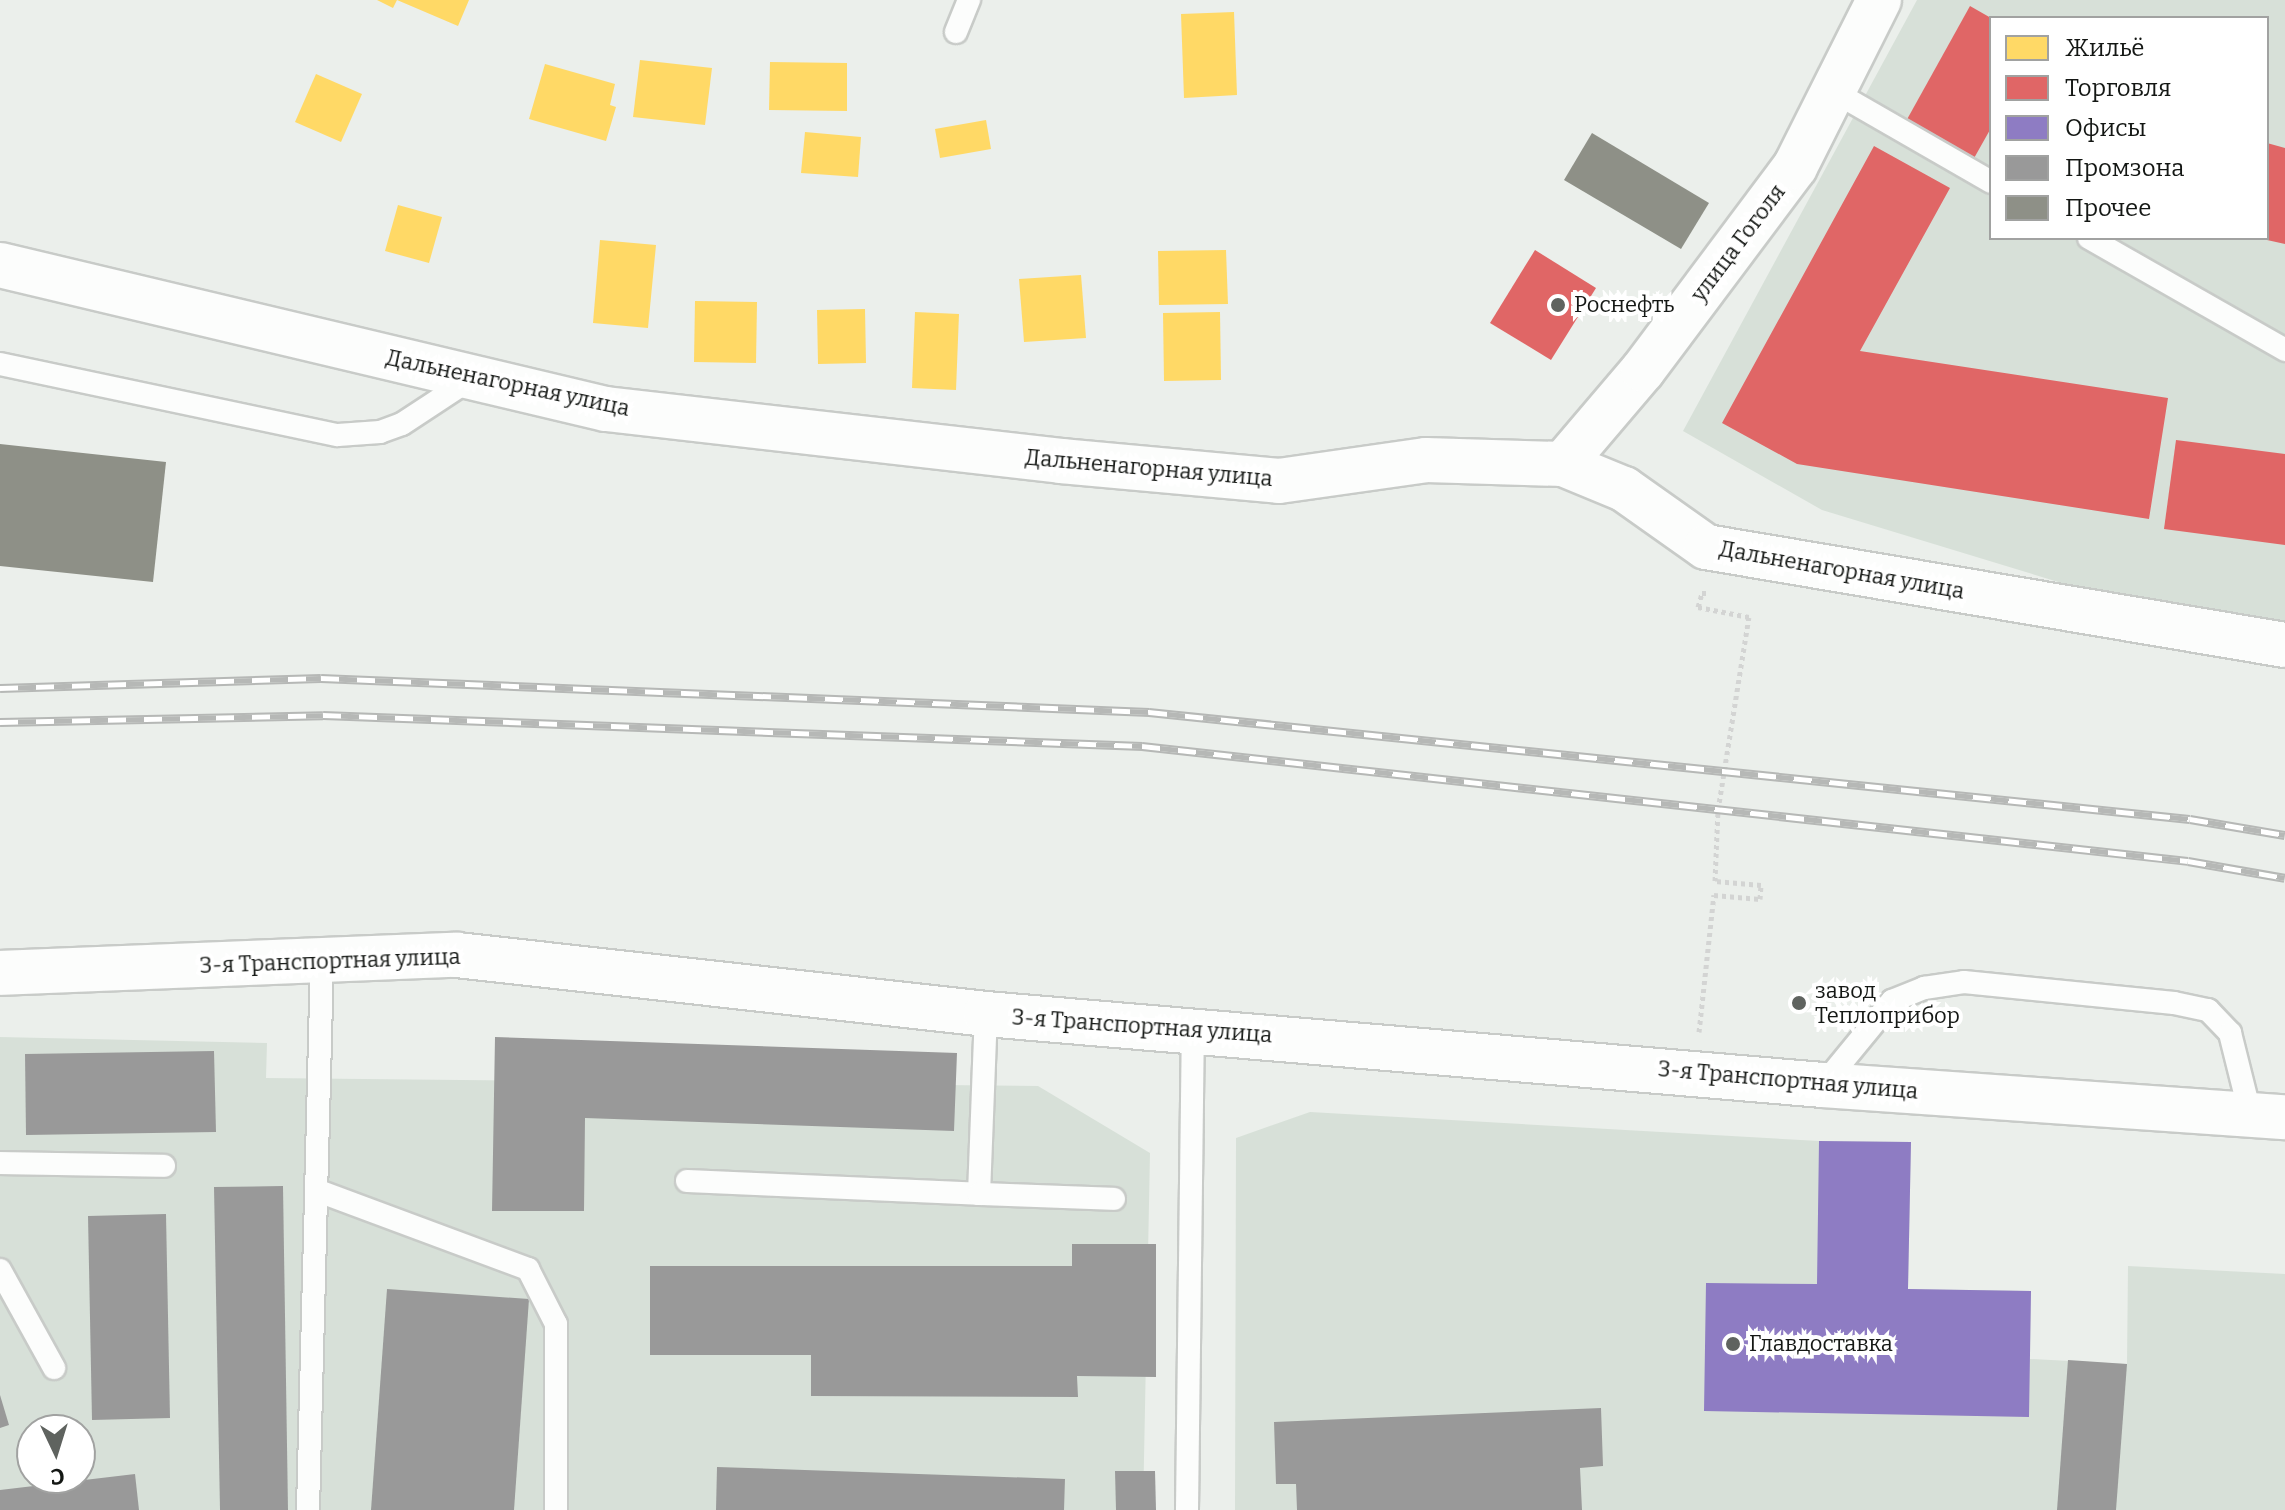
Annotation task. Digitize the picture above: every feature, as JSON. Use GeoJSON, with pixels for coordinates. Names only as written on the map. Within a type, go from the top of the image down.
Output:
{"type":"FeatureCollection","features":[{"type":"Feature","properties":{"kind":"street","name":"улица Гоголя"},"geometry":{"type":"LineString","coordinates":[[1563,464],[1643,370],[1795,167],[1879,0]]}},
{"type":"Feature","properties":{"kind":"street","name":"Дальненагорная улица"},"geometry":{"type":"LineString","coordinates":[[0,265],[606,409],[1061,461],[1279,481],[1426,460],[1563,464],[1624,489],[1706,547],[2285,645]]}},
{"type":"Feature","properties":{"kind":"street","name":"3-я Транспортная улица"},"geometry":{"type":"LineString","coordinates":[[0,973],[457,955],[986,1014],[1193,1029],[1823,1085],[2268,1115]]}},
{"type":"Feature","properties":{"kind":"lane"},"geometry":{"type":"LineString","coordinates":[[956,32],[969,0]]}},
{"type":"Feature","properties":{"kind":"lane"},"geometry":{"type":"LineString","coordinates":[[1833,91],[1989,181]]}},
{"type":"Feature","properties":{"kind":"lane"},"geometry":{"type":"LineString","coordinates":[[2092,240],[2285,350]]}},
{"type":"Feature","properties":{"kind":"lane"},"geometry":{"type":"LineString","coordinates":[[0,364],[338,435],[380,432],[402,424],[473,377]]}},
{"type":"Feature","properties":{"kind":"lane"},"geometry":{"type":"LineString","coordinates":[[308,1510],[322,961]]}},
{"type":"Feature","properties":{"kind":"lane"},"geometry":{"type":"LineString","coordinates":[[1823,1085],[1892,1001],[1924,988],[1964,982],[2174,1003],[2208,1010],[2230,1033],[2268,1115]]}},
{"type":"Feature","properties":{"kind":"lane"},"geometry":{"type":"LineString","coordinates":[[979,1194],[986,1014]]}},
{"type":"Feature","properties":{"kind":"lane"},"geometry":{"type":"LineString","coordinates":[[1187,1510],[1193,1029]]}},
{"type":"Feature","properties":{"kind":"lane"},"geometry":{"type":"LineString","coordinates":[[0,1163],[164,1166]]}},
{"type":"Feature","properties":{"kind":"lane"},"geometry":{"type":"LineString","coordinates":[[687,1181],[1114,1199]]}},
{"type":"Feature","properties":{"kind":"lane"},"geometry":{"type":"LineString","coordinates":[[321,1192],[528,1269],[556,1324],[556,1510]]}},
{"type":"Feature","properties":{"kind":"lane"},"geometry":{"type":"LineString","coordinates":[[0,1270],[54,1368]]}},
{"type":"Feature","properties":{"kind":"path"},"geometry":{"type":"LineString","coordinates":[[1694,1073],[1714,895],[1760,899],[1761,885],[1715,881],[1718,810],[1749,617],[1698,607],[1702,593],[1715,595]]}},
{"type":"Feature","properties":{"kind":"shaded area"},"geometry":{"type":"Polygon","coordinates":[[[1917,0],[2285,0],[2285,651],[1822,510],[1683,431],[1917,0]]]}},
{"type":"Feature","properties":{"kind":"shaded area"},"geometry":{"type":"Polygon","coordinates":[[[0,1037],[267,1043],[266,1078],[1038,1086],[1150,1153],[1143,1510],[0,1510],[0,1037]]]}},
{"type":"Feature","properties":{"kind":"shaded area"},"geometry":{"type":"Polygon","coordinates":[[[1310,1112],[1819,1141],[1911,1142],[1908,1289],[2031,1291],[2030,1359],[2127,1364],[2128,1266],[2285,1274],[2285,1510],[1235,1510],[1236,1138],[1310,1112]]]}},
{"type":"Feature","properties":{"kind":"building: Жильё"},"geometry":{"type":"Polygon","coordinates":[[[377,0],[397,0],[393,8],[377,0]]]}},
{"type":"Feature","properties":{"kind":"building: Жильё"},"geometry":{"type":"Polygon","coordinates":[[[397,0],[469,0],[458,26],[397,0]]]}},
{"type":"Feature","properties":{"kind":"building: Жильё"},"geometry":{"type":"Polygon","coordinates":[[[1234,12],[1237,95],[1184,98],[1181,14],[1234,12]]]}},
{"type":"Feature","properties":{"kind":"building: Жильё"},"geometry":{"type":"Polygon","coordinates":[[[640,60],[712,68],[705,125],[633,117],[640,60]]]}},
{"type":"Feature","properties":{"kind":"building: Жильё"},"geometry":{"type":"Polygon","coordinates":[[[770,62],[847,63],[847,111],[769,110],[770,62]]]}},
{"type":"Feature","properties":{"kind":"building: Жильё"},"geometry":{"type":"Polygon","coordinates":[[[545,64],[615,84],[610,105],[616,107],[606,141],[529,119],[545,64]]]}},
{"type":"Feature","properties":{"kind":"building: Жильё"},"geometry":{"type":"Polygon","coordinates":[[[316,74],[362,94],[341,142],[295,122],[316,74]]]}},
{"type":"Feature","properties":{"kind":"building: Жильё"},"geometry":{"type":"Polygon","coordinates":[[[986,120],[991,149],[940,158],[935,129],[986,120]]]}},
{"type":"Feature","properties":{"kind":"building: Жильё"},"geometry":{"type":"Polygon","coordinates":[[[805,132],[861,137],[858,177],[801,173],[805,132]]]}},
{"type":"Feature","properties":{"kind":"building: Жильё"},"geometry":{"type":"Polygon","coordinates":[[[398,205],[442,217],[429,263],[385,251],[398,205]]]}},
{"type":"Feature","properties":{"kind":"building: Жильё"},"geometry":{"type":"Polygon","coordinates":[[[600,240],[656,245],[648,328],[593,323],[600,240]]]}},
{"type":"Feature","properties":{"kind":"building: Жильё"},"geometry":{"type":"Polygon","coordinates":[[[1226,250],[1228,304],[1159,305],[1158,251],[1226,250]]]}},
{"type":"Feature","properties":{"kind":"building: Жильё"},"geometry":{"type":"Polygon","coordinates":[[[1081,275],[1086,338],[1024,342],[1019,279],[1081,275]]]}},
{"type":"Feature","properties":{"kind":"building: Жильё"},"geometry":{"type":"Polygon","coordinates":[[[695,301],[757,302],[756,363],[694,362],[695,301]]]}},
{"type":"Feature","properties":{"kind":"building: Жильё"},"geometry":{"type":"Polygon","coordinates":[[[865,309],[866,363],[818,364],[817,310],[865,309]]]}},
{"type":"Feature","properties":{"kind":"building: Жильё"},"geometry":{"type":"Polygon","coordinates":[[[915,312],[959,314],[956,390],[912,388],[915,312]]]}},
{"type":"Feature","properties":{"kind":"building: Жильё"},"geometry":{"type":"Polygon","coordinates":[[[1220,312],[1221,380],[1164,381],[1163,313],[1220,312]]]}},
{"type":"Feature","properties":{"kind":"building: Торговля"},"geometry":{"type":"Polygon","coordinates":[[[1970,6],[1989,17],[1989,132],[1973,160],[1905,123],[1970,6]]]}},
{"type":"Feature","properties":{"kind":"building: Торговля"},"geometry":{"type":"Polygon","coordinates":[[[2269,144],[2285,148],[2285,244],[2267,240],[2269,144]]]}},
{"type":"Feature","properties":{"kind":"building: Торговля"},"geometry":{"type":"Polygon","coordinates":[[[1874,146],[1950,188],[1860,351],[2168,398],[2149,519],[1797,464],[1722,423],[1874,146]]]}},
{"type":"Feature","properties":{"kind":"building: Торговля"},"geometry":{"type":"Polygon","coordinates":[[[1535,250],[1596,288],[1551,360],[1490,323],[1535,250]]]}},
{"type":"Feature","properties":{"kind":"building: Торговля"},"geometry":{"type":"Polygon","coordinates":[[[2176,440],[2285,454],[2285,545],[2164,529],[2176,440]]]}},
{"type":"Feature","properties":{"kind":"building: Офисы"},"geometry":{"type":"Polygon","coordinates":[[[1819,1141],[1911,1142],[1908,1289],[2031,1291],[2029,1417],[1704,1411],[1706,1283],[1817,1284],[1819,1141]]]}},
{"type":"Feature","properties":{"kind":"building: Промзона"},"geometry":{"type":"Polygon","coordinates":[[[495,1037],[957,1053],[954,1131],[585,1118],[584,1211],[492,1211],[495,1037]]]}},
{"type":"Feature","properties":{"kind":"building: Промзона"},"geometry":{"type":"Polygon","coordinates":[[[214,1051],[216,1132],[26,1135],[25,1054],[214,1051]]]}},
{"type":"Feature","properties":{"kind":"building: Промзона"},"geometry":{"type":"Polygon","coordinates":[[[283,1186],[288,1510],[220,1510],[214,1187],[283,1186]]]}},
{"type":"Feature","properties":{"kind":"building: Промзона"},"geometry":{"type":"Polygon","coordinates":[[[166,1214],[170,1418],[96,1420],[96,1414],[92,1414],[88,1216],[166,1214]]]}},
{"type":"Feature","properties":{"kind":"building: Промзона"},"geometry":{"type":"Polygon","coordinates":[[[1072,1244],[1156,1244],[1156,1377],[1077,1376],[1078,1397],[811,1396],[811,1355],[650,1355],[650,1266],[1072,1266],[1072,1244]]]}},
{"type":"Feature","properties":{"kind":"building: Промзона"},"geometry":{"type":"Polygon","coordinates":[[[387,1289],[529,1299],[514,1510],[371,1510],[387,1289]]]}},
{"type":"Feature","properties":{"kind":"building: Промзона"},"geometry":{"type":"Polygon","coordinates":[[[2068,1360],[2127,1364],[2116,1510],[2057,1510],[2068,1360]]]}},
{"type":"Feature","properties":{"kind":"building: Промзона"},"geometry":{"type":"Polygon","coordinates":[[[0,1395],[9,1425],[0,1428],[0,1395]]]}},
{"type":"Feature","properties":{"kind":"building: Промзона"},"geometry":{"type":"Polygon","coordinates":[[[1601,1408],[1603,1466],[1580,1468],[1582,1510],[1297,1510],[1296,1484],[1276,1484],[1274,1422],[1601,1408]]]}},
{"type":"Feature","properties":{"kind":"building: Промзона"},"geometry":{"type":"Polygon","coordinates":[[[717,1467],[1065,1479],[1064,1510],[716,1510],[717,1467]]]}},
{"type":"Feature","properties":{"kind":"building: Промзона"},"geometry":{"type":"Polygon","coordinates":[[[1115,1471],[1155,1471],[1156,1510],[1116,1510],[1115,1471]]]}},
{"type":"Feature","properties":{"kind":"building: Промзона"},"geometry":{"type":"Polygon","coordinates":[[[135,1474],[139,1510],[0,1510],[0,1490],[16,1488],[16,1494],[96,1494],[96,1479],[135,1474]]]}},
{"type":"Feature","properties":{"kind":"building: Прочее"},"geometry":{"type":"Polygon","coordinates":[[[1592,133],[1709,203],[1681,249],[1564,180],[1592,133]]]}},
{"type":"Feature","properties":{"kind":"building: Прочее"},"geometry":{"type":"Polygon","coordinates":[[[0,444],[166,462],[153,582],[0,566],[0,444]]]}},
{"type":"Feature","properties":{"kind":"railway"},"geometry":{"type":"LineString","coordinates":[[0,688],[321,678],[1149,712],[2190,819],[2285,835]]}},
{"type":"Feature","properties":{"kind":"railway"},"geometry":{"type":"LineString","coordinates":[[0,722],[323,715],[1142,746],[2188,861],[2285,878]]}},
{"type":"Feature","properties":{"kind":"place","name":"Роснефть"},"geometry":{"type":"Point","coordinates":[1558,305]}},
{"type":"Feature","properties":{"kind":"place","name":"завод Теплоприбор"},"geometry":{"type":"Point","coordinates":[1799,1003]}},
{"type":"Feature","properties":{"kind":"place","name":"Главдоставка"},"geometry":{"type":"Point","coordinates":[1733,1344]}}]}
